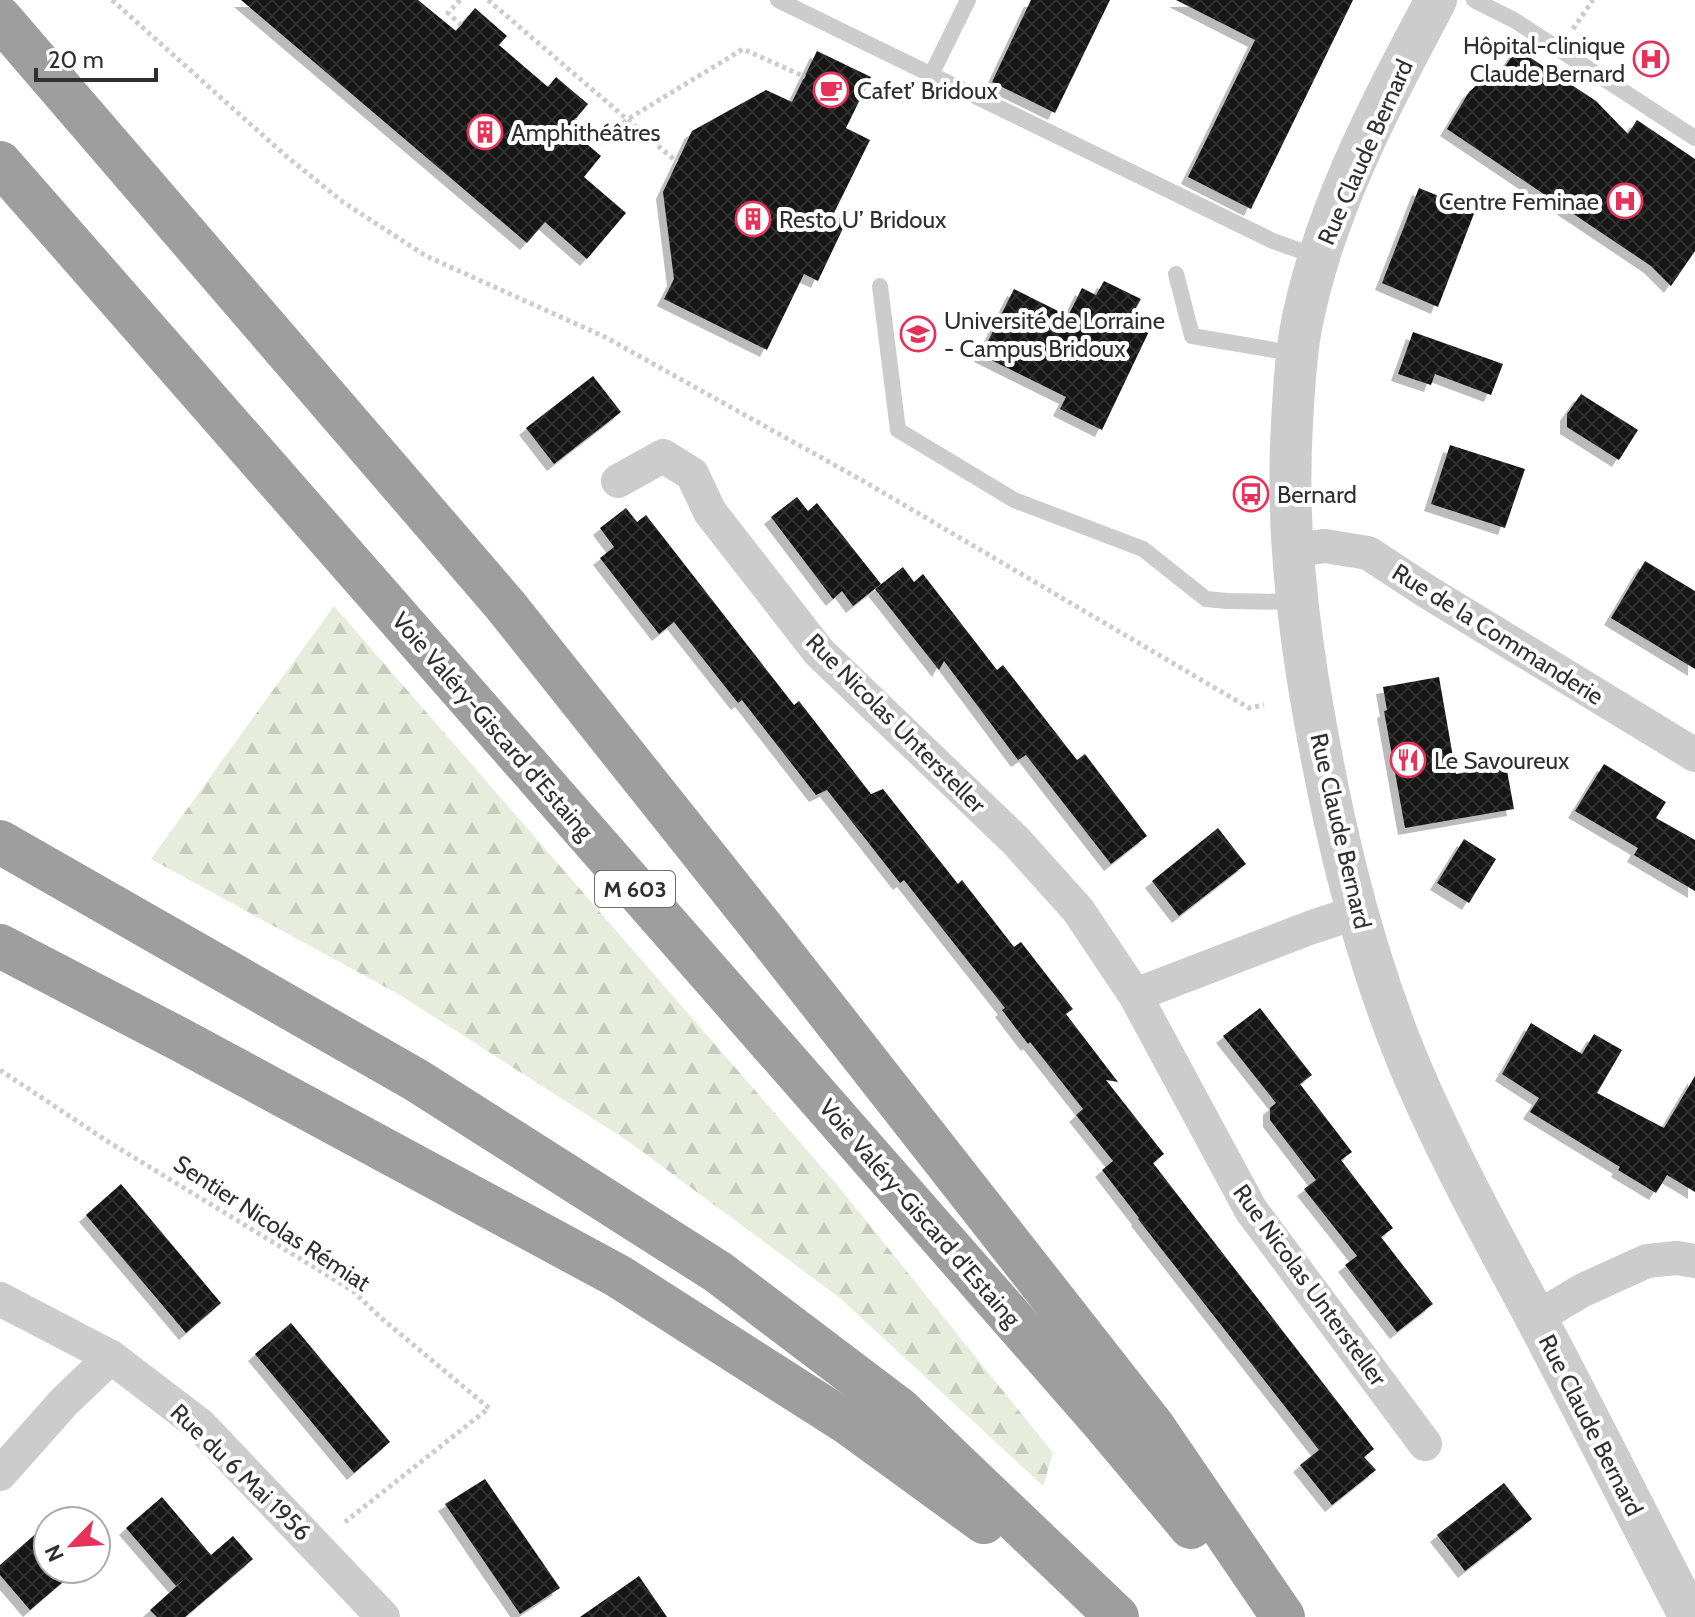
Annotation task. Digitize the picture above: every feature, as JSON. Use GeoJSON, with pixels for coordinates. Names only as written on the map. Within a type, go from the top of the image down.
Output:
{"type":"FeatureCollection","features":[{"type":"Feature","properties":{"kind":"highway"},"geometry":{"type":"LineString","coordinates":[[0,18],[505,605],[1152,1425],[1283,1617]]}},
{"type":"Feature","properties":{"kind":"highway","name":"Voie Valéry-Giscard d'Estaing"},"geometry":{"type":"LineString","coordinates":[[0,163],[1101,1420],[1268,1617]]}},
{"type":"Feature","properties":{"kind":"highway"},"geometry":{"type":"LineString","coordinates":[[0,842],[416,1080],[718,1272],[899,1409],[1116,1617]]}},
{"type":"Feature","properties":{"kind":"highway"},"geometry":{"type":"LineString","coordinates":[[0,946],[618,1276],[848,1423],[1116,1617]]}},
{"type":"Feature","properties":{"kind":"street","name":"Rue Claude Bernard"},"geometry":{"type":"LineString","coordinates":[[1436,0],[1377,112],[1326,234],[1302,326],[1289,475],[1296,602],[1320,753],[1343,857],[1383,993],[1407,1060],[1468,1191],[1690,1617]]}},
{"type":"Feature","properties":{"kind":"street","name":"Rue Nicolas Untersteller"},"geometry":{"type":"LineString","coordinates":[[618,481],[663,456],[692,474],[710,512],[819,652],[1016,841],[1078,910],[1135,995],[1251,1210],[1425,1444]]}},
{"type":"Feature","properties":{"kind":"street","name":"Rue de la Commanderie"},"geometry":{"type":"LineString","coordinates":[[1291,550],[1325,546],[1368,553],[1695,755]]}},
{"type":"Feature","properties":{"kind":"street"},"geometry":{"type":"LineString","coordinates":[[1135,995],[1358,912]]}},
{"type":"Feature","properties":{"kind":"street"},"geometry":{"type":"LineString","coordinates":[[1536,1318],[1583,1290],[1647,1261],[1677,1258],[1695,1261]]}},
{"type":"Feature","properties":{"kind":"street","name":"Rue du 6 Mai 1956"},"geometry":{"type":"LineString","coordinates":[[0,1299],[111,1357],[200,1425],[383,1617]]}},
{"type":"Feature","properties":{"kind":"street"},"geometry":{"type":"LineString","coordinates":[[0,1474],[64,1402],[111,1357]]}},
{"type":"Feature","properties":{"kind":"lane"},"geometry":{"type":"LineString","coordinates":[[778,0],[1273,241],[1320,258]]}},
{"type":"Feature","properties":{"kind":"lane"},"geometry":{"type":"LineString","coordinates":[[931,75],[968,0]]}},
{"type":"Feature","properties":{"kind":"lane"},"geometry":{"type":"LineString","coordinates":[[1474,0],[1514,20],[1695,138]]}},
{"type":"Feature","properties":{"kind":"lane"},"geometry":{"type":"LineString","coordinates":[[1176,274],[1192,336],[1298,354]]}},
{"type":"Feature","properties":{"kind":"lane"},"geometry":{"type":"LineString","coordinates":[[880,286],[898,430],[1014,500],[1143,549],[1206,599],[1296,602]]}},
{"type":"Feature","properties":{"kind":"path"},"geometry":{"type":"LineString","coordinates":[[112,0],[286,156],[343,202],[426,256],[605,337],[865,482],[1249,708],[1264,705]]}},
{"type":"Feature","properties":{"kind":"path"},"geometry":{"type":"LineString","coordinates":[[460,0],[448,13],[461,25]]}},
{"type":"Feature","properties":{"kind":"path"},"geometry":{"type":"LineString","coordinates":[[488,0],[677,162]]}},
{"type":"Feature","properties":{"kind":"path"},"geometry":{"type":"LineString","coordinates":[[574,120],[600,142],[628,119],[743,49],[805,77]]}},
{"type":"Feature","properties":{"kind":"path","name":"Sentier Nicolas Rémiat"},"geometry":{"type":"LineString","coordinates":[[0,1070],[107,1141],[353,1291],[489,1408],[315,1544]]}},
{"type":"Feature","properties":{"kind":"green space"},"geometry":{"type":"Polygon","coordinates":[[[334,606],[838,1186],[1053,1453],[1043,1486],[840,1298],[628,1141],[400,995],[151,859],[334,606]]]}},
{"type":"Feature","properties":{"kind":"building","name":"Amphithéâtres"},"geometry":{"type":"Polygon","coordinates":[[[241,0],[418,0],[456,31],[475,8],[507,36],[499,45],[548,87],[556,77],[588,104],[568,128],[601,156],[584,177],[626,213],[587,259],[545,222],[527,243],[241,0]]]}},
{"type":"Feature","properties":{"kind":"building"},"geometry":{"type":"Polygon","coordinates":[[[1031,0],[1110,0],[1055,113],[992,82],[1031,0]]]}},
{"type":"Feature","properties":{"kind":"building"},"geometry":{"type":"Polygon","coordinates":[[[1176,0],[1353,0],[1251,209],[1188,177],[1255,40],[1176,0]]]}},
{"type":"Feature","properties":{"kind":"building","name":"Centre Feminae"},"geometry":{"type":"Polygon","coordinates":[[[1517,49],[1596,101],[1628,134],[1637,120],[1695,159],[1695,251],[1671,286],[1651,266],[1447,129],[1469,92],[1506,65],[1517,49]]]}},
{"type":"Feature","properties":{"kind":"building","name":"Resto U’ Bridoux"},"geometry":{"type":"Polygon","coordinates":[[[817,51],[871,77],[846,128],[870,140],[833,215],[846,222],[818,281],[804,274],[767,350],[664,299],[674,279],[663,192],[692,131],[766,90],[792,102],[817,51]]]}},
{"type":"Feature","properties":{"kind":"building"},"geometry":{"type":"Polygon","coordinates":[[[1419,188],[1475,211],[1438,307],[1382,283],[1419,188]]]}},
{"type":"Feature","properties":{"kind":"building"},"geometry":{"type":"Polygon","coordinates":[[[1104,281],[1141,299],[1133,313],[1153,323],[1102,430],[1060,409],[1066,397],[981,355],[1014,289],[1068,316],[1082,288],[1096,295],[1104,281]]]}},
{"type":"Feature","properties":{"kind":"building"},"geometry":{"type":"Polygon","coordinates":[[[1413,332],[1503,364],[1491,395],[1435,374],[1431,385],[1398,374],[1413,332]]]}},
{"type":"Feature","properties":{"kind":"building"},"geometry":{"type":"Polygon","coordinates":[[[593,376],[621,412],[554,464],[526,428],[593,376]]]}},
{"type":"Feature","properties":{"kind":"building"},"geometry":{"type":"Polygon","coordinates":[[[1581,394],[1638,430],[1619,460],[1567,427],[1567,414],[1581,394]]]}},
{"type":"Feature","properties":{"kind":"building"},"geometry":{"type":"Polygon","coordinates":[[[1450,445],[1525,469],[1505,528],[1431,504],[1450,445]]]}},
{"type":"Feature","properties":{"kind":"building"},"geometry":{"type":"Polygon","coordinates":[[[797,497],[808,511],[817,503],[881,584],[853,606],[842,591],[833,599],[771,517],[797,497]]]}},
{"type":"Feature","properties":{"kind":"building"},"geometry":{"type":"Polygon","coordinates":[[[626,508],[637,522],[646,515],[794,705],[799,701],[871,794],[883,789],[958,884],[962,880],[1014,947],[1021,942],[1073,1009],[1066,1014],[1118,1082],[1106,1080],[1164,1154],[1153,1163],[1374,1449],[1364,1457],[1376,1470],[1332,1505],[1300,1465],[1319,1450],[1102,1170],[1113,1161],[1076,1115],[1083,1109],[1030,1042],[1028,1044],[1002,1010],[1005,1008],[904,880],[900,883],[827,790],[816,795],[742,700],[738,703],[674,622],[659,634],[600,558],[614,547],[600,528],[626,508]]]}},
{"type":"Feature","properties":{"kind":"building"},"geometry":{"type":"Polygon","coordinates":[[[1645,561],[1695,591],[1695,669],[1611,618],[1645,561]]]}},
{"type":"Feature","properties":{"kind":"building"},"geometry":{"type":"Polygon","coordinates":[[[903,567],[914,582],[923,574],[997,670],[1003,665],[1077,760],[1085,754],[1147,836],[1111,864],[1026,755],[1018,760],[944,661],[939,670],[875,589],[903,567]]]}},
{"type":"Feature","properties":{"kind":"building"},"geometry":{"type":"Polygon","coordinates":[[[1439,677],[1456,774],[1506,765],[1514,809],[1405,828],[1384,711],[1387,710],[1383,687],[1439,677]]]}},
{"type":"Feature","properties":{"kind":"building"},"geometry":{"type":"Polygon","coordinates":[[[1604,764],[1666,802],[1656,818],[1695,840],[1695,891],[1634,855],[1638,848],[1575,811],[1604,764]]]}},
{"type":"Feature","properties":{"kind":"building"},"geometry":{"type":"Polygon","coordinates":[[[1218,828],[1246,864],[1179,916],[1152,881],[1218,828]]]}},
{"type":"Feature","properties":{"kind":"building"},"geometry":{"type":"Polygon","coordinates":[[[1464,839],[1496,859],[1469,903],[1437,883],[1464,839]]]}},
{"type":"Feature","properties":{"kind":"building"},"geometry":{"type":"Polygon","coordinates":[[[1260,1008],[1312,1075],[1300,1084],[1352,1152],[1341,1160],[1393,1228],[1381,1237],[1433,1304],[1397,1332],[1345,1265],[1357,1256],[1304,1189],[1316,1180],[1270,1120],[1270,1108],[1276,1103],[1223,1036],[1260,1008]]]}},
{"type":"Feature","properties":{"kind":"building"},"geometry":{"type":"Polygon","coordinates":[[[1531,1023],[1582,1054],[1594,1034],[1622,1050],[1597,1093],[1664,1128],[1695,1076],[1695,1192],[1667,1175],[1656,1193],[1618,1170],[1620,1167],[1530,1112],[1539,1098],[1502,1074],[1531,1023]]]}},
{"type":"Feature","properties":{"kind":"building"},"geometry":{"type":"Polygon","coordinates":[[[121,1184],[221,1303],[186,1333],[86,1215],[121,1184]]]}},
{"type":"Feature","properties":{"kind":"building"},"geometry":{"type":"Polygon","coordinates":[[[291,1323],[390,1442],[354,1473],[255,1354],[291,1323]]]}},
{"type":"Feature","properties":{"kind":"building"},"geometry":{"type":"Polygon","coordinates":[[[485,1479],[560,1588],[520,1614],[445,1504],[485,1479]]]}},
{"type":"Feature","properties":{"kind":"building"},"geometry":{"type":"Polygon","coordinates":[[[1504,1483],[1532,1519],[1465,1571],[1437,1535],[1504,1483]]]}},
{"type":"Feature","properties":{"kind":"building"},"geometry":{"type":"Polygon","coordinates":[[[162,1497],[211,1555],[233,1536],[253,1559],[185,1617],[157,1617],[150,1610],[188,1576],[176,1586],[126,1528],[162,1497]]]}},
{"type":"Feature","properties":{"kind":"building"},"geometry":{"type":"Polygon","coordinates":[[[32,1537],[32,1585],[59,1585],[30,1610],[0,1575],[0,1565],[32,1537]]]}},
{"type":"Feature","properties":{"kind":"building"},"geometry":{"type":"Polygon","coordinates":[[[639,1576],[667,1617],[580,1617],[639,1576]]]}},
{"type":"Feature","properties":{"kind":"place","name":"Hôpital-clinique Claude Bernard"},"geometry":{"type":"Point","coordinates":[1651,59]}},
{"type":"Feature","properties":{"kind":"place","name":"Cafet’ Bridoux"},"geometry":{"type":"Point","coordinates":[831,90]}},
{"type":"Feature","properties":{"kind":"place","name":"Amphithéâtres"},"geometry":{"type":"Point","coordinates":[485,132]}},
{"type":"Feature","properties":{"kind":"place","name":"Centre Feminae"},"geometry":{"type":"Point","coordinates":[1625,201]}},
{"type":"Feature","properties":{"kind":"place","name":"Resto U’ Bridoux"},"geometry":{"type":"Point","coordinates":[753,219]}},
{"type":"Feature","properties":{"kind":"place","name":"Université de Lorraine - Campus Bridoux"},"geometry":{"type":"Point","coordinates":[918,334]}},
{"type":"Feature","properties":{"kind":"place","name":"Bernard"},"geometry":{"type":"Point","coordinates":[1251,494]}},
{"type":"Feature","properties":{"kind":"place","name":"Le Savoureux"},"geometry":{"type":"Point","coordinates":[1408,760]}}]}
